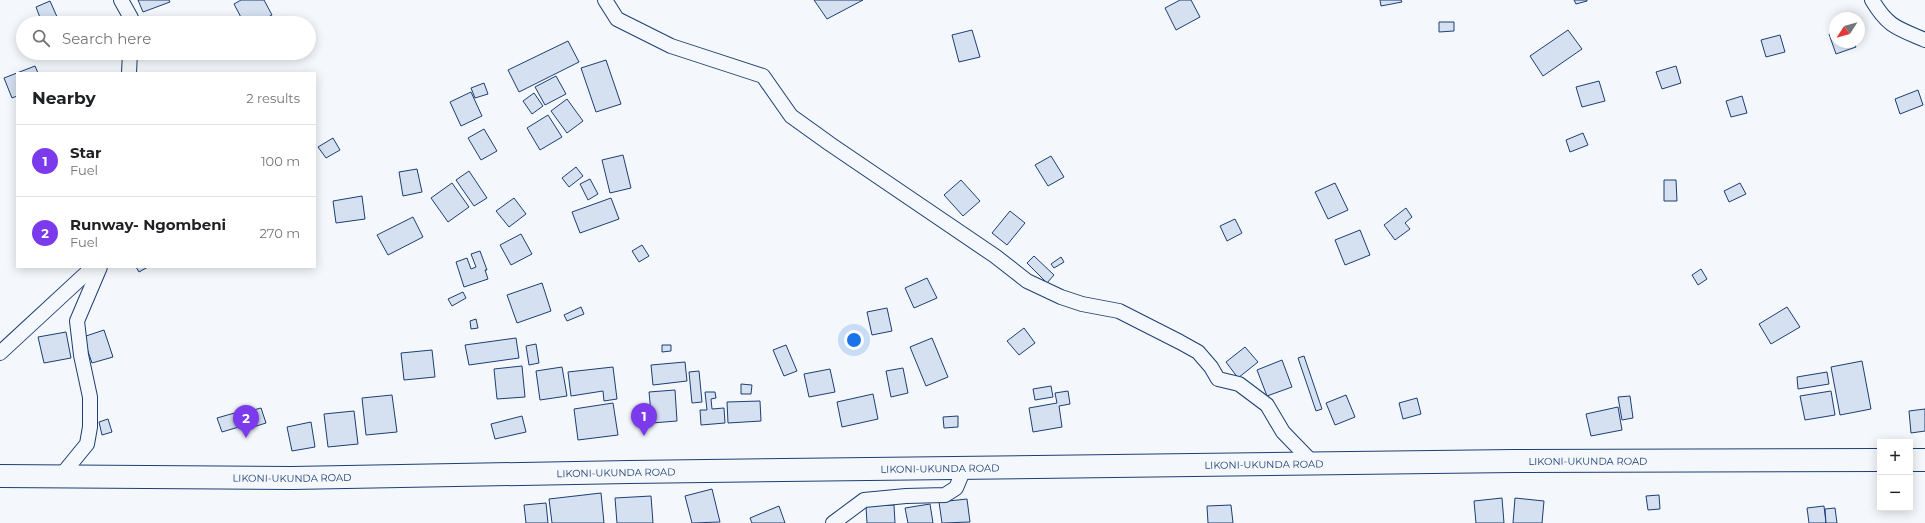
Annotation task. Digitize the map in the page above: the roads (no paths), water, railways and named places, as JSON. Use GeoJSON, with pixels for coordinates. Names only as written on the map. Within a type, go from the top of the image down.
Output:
{"type":"FeatureCollection","features":[{"type":"Feature","properties":{"kind":"highway","name":"LIKONI-UKUNDA ROAD"},"geometry":{"type":"LineString","coordinates":[[0,476],[292,478],[629,472],[1514,461],[1877,460]]}},
{"type":"Feature","properties":{"kind":"highway"},"geometry":{"type":"LineString","coordinates":[[1913,460],[1925,460]]}},
{"type":"Feature","properties":{"kind":"street"},"geometry":{"type":"LineString","coordinates":[[121,0],[130,16]]}},
{"type":"Feature","properties":{"kind":"street"},"geometry":{"type":"LineString","coordinates":[[605,0],[617,19],[670,46],[763,76],[792,116],[860,165],[988,252],[1027,282],[1061,297],[1082,304],[1119,311],[1198,352],[1211,367],[1218,380],[1239,384],[1267,405],[1283,432],[1314,464]]}},
{"type":"Feature","properties":{"kind":"street"},"geometry":{"type":"LineString","coordinates":[[1872,0],[1878,10],[1892,26],[1925,40]]}},
{"type":"Feature","properties":{"kind":"street"},"geometry":{"type":"LineString","coordinates":[[129,72],[130,60]]}},
{"type":"Feature","properties":{"kind":"street"},"geometry":{"type":"LineString","coordinates":[[0,353],[91,268]]}},
{"type":"Feature","properties":{"kind":"street"},"geometry":{"type":"LineString","coordinates":[[60,477],[87,444],[90,427],[90,396],[81,355],[77,321],[100,268]]}},
{"type":"Feature","properties":{"kind":"street"},"geometry":{"type":"LineString","coordinates":[[833,523],[864,500],[906,496],[945,495],[956,488],[964,469]]}},
{"type":"Feature","properties":{"kind":"place","name":"Star"},"geometry":{"type":"Point","coordinates":[644,436]}},
{"type":"Feature","properties":{"kind":"place","name":"Runway- Ngombeni"},"geometry":{"type":"Point","coordinates":[246,438]}}]}
